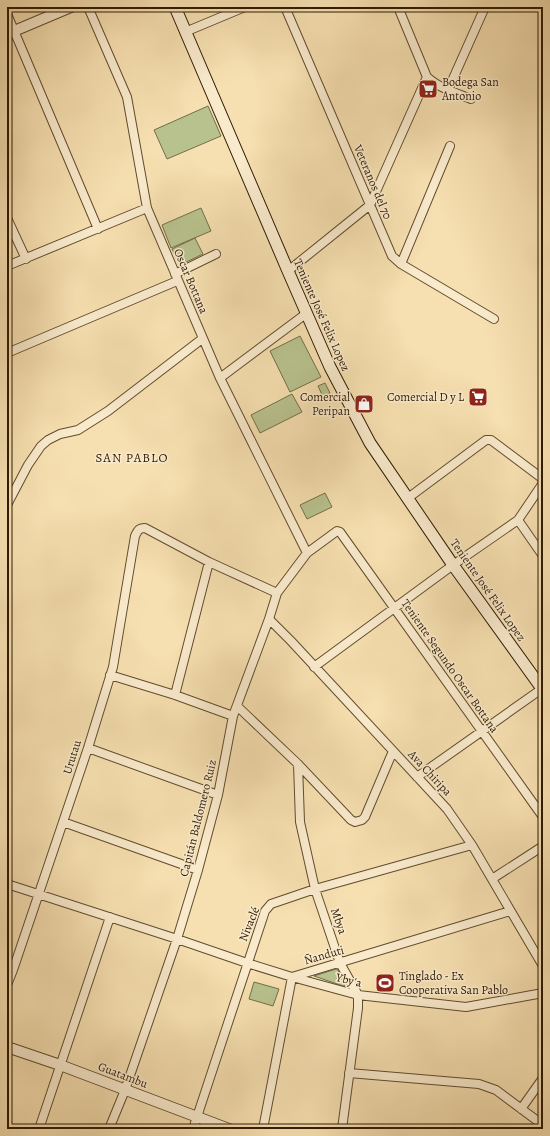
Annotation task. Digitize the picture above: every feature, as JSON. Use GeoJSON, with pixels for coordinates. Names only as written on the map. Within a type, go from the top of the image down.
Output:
{"type":"FeatureCollection","features":[{"type":"Feature","properties":{"kind":"main road","name":"Teniente José Felix Lopez"},"geometry":{"type":"LineString","coordinates":[[175,7],[330,366],[370,442],[543,689]]}},
{"type":"Feature","properties":{"kind":"street"},"geometry":{"type":"LineString","coordinates":[[11,32],[71,7]]}},
{"type":"Feature","properties":{"kind":"street","name":"Oscar Bottana"},"geometry":{"type":"LineString","coordinates":[[88,7],[127,97],[147,208],[220,378],[307,553]]}},
{"type":"Feature","properties":{"kind":"street"},"geometry":{"type":"LineString","coordinates":[[185,32],[245,7]]}},
{"type":"Feature","properties":{"kind":"street","name":"Veteranos del 70"},"geometry":{"type":"LineString","coordinates":[[285,7],[392,256],[401,264],[494,319]]}},
{"type":"Feature","properties":{"kind":"street"},"geometry":{"type":"LineString","coordinates":[[398,7],[427,77],[432,82],[471,99]]}},
{"type":"Feature","properties":{"kind":"street"},"geometry":{"type":"LineString","coordinates":[[448,90],[485,7]]}},
{"type":"Feature","properties":{"kind":"street"},"geometry":{"type":"LineString","coordinates":[[7,14],[11,32],[98,228]]}},
{"type":"Feature","properties":{"kind":"street"},"geometry":{"type":"LineString","coordinates":[[288,271],[370,205],[427,77]]}},
{"type":"Feature","properties":{"kind":"street"},"geometry":{"type":"LineString","coordinates":[[401,264],[450,146]]}},
{"type":"Feature","properties":{"kind":"street"},"geometry":{"type":"LineString","coordinates":[[7,266],[147,208]]}},
{"type":"Feature","properties":{"kind":"street"},"geometry":{"type":"LineString","coordinates":[[7,218],[26,259]]}},
{"type":"Feature","properties":{"kind":"street"},"geometry":{"type":"LineString","coordinates":[[7,353],[176,277],[216,254]]}},
{"type":"Feature","properties":{"kind":"street"},"geometry":{"type":"LineString","coordinates":[[220,378],[307,313]]}},
{"type":"Feature","properties":{"kind":"street"},"geometry":{"type":"LineString","coordinates":[[7,504],[28,465],[41,446],[48,440],[60,434],[78,430],[108,411],[202,339]]}},
{"type":"Feature","properties":{"kind":"street"},"geometry":{"type":"LineString","coordinates":[[408,498],[489,439],[543,479]]}},
{"type":"Feature","properties":{"kind":"street"},"geometry":{"type":"LineString","coordinates":[[314,667],[454,564],[518,520],[543,483]]}},
{"type":"Feature","properties":{"kind":"street"},"geometry":{"type":"LineString","coordinates":[[518,520],[543,556]]}},
{"type":"Feature","properties":{"kind":"street","name":"Urutau"},"geometry":{"type":"LineString","coordinates":[[7,985],[10,968],[63,822],[113,667],[135,536],[138,530],[145,528],[209,562]]}},
{"type":"Feature","properties":{"kind":"street","name":"Capitán Baldomero Ruiz"},"geometry":{"type":"LineString","coordinates":[[109,1129],[125,1090],[177,939],[198,870],[218,795],[233,716],[269,619],[277,593],[307,553],[337,531]]}},
{"type":"Feature","properties":{"kind":"street","name":"Teniente Segundo Oscar Bottana"},"geometry":{"type":"LineString","coordinates":[[337,531],[340,532],[395,608],[543,817]]}},
{"type":"Feature","properties":{"kind":"street"},"geometry":{"type":"LineString","coordinates":[[175,695],[209,562],[277,593]]}},
{"type":"Feature","properties":{"kind":"street","name":"Ava Chiripa"},"geometry":{"type":"LineString","coordinates":[[269,619],[447,809],[472,845],[543,966]]}},
{"type":"Feature","properties":{"kind":"street"},"geometry":{"type":"LineString","coordinates":[[110,675],[175,695],[233,716]]}},
{"type":"Feature","properties":{"kind":"street"},"geometry":{"type":"LineString","coordinates":[[417,777],[543,689]]}},
{"type":"Feature","properties":{"kind":"street"},"geometry":{"type":"LineString","coordinates":[[236,706],[298,764],[351,820],[355,822],[359,822],[365,817],[393,751]]}},
{"type":"Feature","properties":{"kind":"street"},"geometry":{"type":"LineString","coordinates":[[88,748],[218,795]]}},
{"type":"Feature","properties":{"kind":"street","name":"Mbya"},"geometry":{"type":"LineString","coordinates":[[298,764],[300,822],[315,889],[340,963],[358,995]]}},
{"type":"Feature","properties":{"kind":"street"},"geometry":{"type":"LineString","coordinates":[[63,822],[198,870]]}},
{"type":"Feature","properties":{"kind":"street","name":"Nivaclé"},"geometry":{"type":"LineString","coordinates":[[193,1129],[265,911],[271,904],[315,889],[472,845]]}},
{"type":"Feature","properties":{"kind":"street"},"geometry":{"type":"LineString","coordinates":[[492,879],[543,846]]}},
{"type":"Feature","properties":{"kind":"street","name":"Yby'a"},"geometry":{"type":"LineString","coordinates":[[7,884],[292,977],[358,995],[466,1007],[543,993]]}},
{"type":"Feature","properties":{"kind":"street","name":"Ñanduti"},"geometry":{"type":"LineString","coordinates":[[263,1129],[292,977],[510,912]]}},
{"type":"Feature","properties":{"kind":"street"},"geometry":{"type":"LineString","coordinates":[[39,1129],[110,917]]}},
{"type":"Feature","properties":{"kind":"street"},"geometry":{"type":"LineString","coordinates":[[342,1129],[348,1073],[358,1008],[358,995]]}},
{"type":"Feature","properties":{"kind":"street","name":"Guatambu"},"geometry":{"type":"LineString","coordinates":[[7,1047],[60,1065],[229,1129]]}},
{"type":"Feature","properties":{"kind":"street"},"geometry":{"type":"LineString","coordinates":[[348,1073],[479,1084],[496,1090],[543,1125]]}},
{"type":"Feature","properties":{"kind":"street"},"geometry":{"type":"LineString","coordinates":[[521,1109],[543,1078]]}},
{"type":"Feature","properties":{"kind":"green space"},"geometry":{"type":"Polygon","coordinates":[[[208,106],[221,136],[167,159],[154,130],[208,106]]]}},
{"type":"Feature","properties":{"kind":"green space"},"geometry":{"type":"Polygon","coordinates":[[[201,208],[211,231],[171,248],[162,225],[201,208]]]}},
{"type":"Feature","properties":{"kind":"green space"},"geometry":{"type":"Polygon","coordinates":[[[195,238],[203,254],[180,265],[172,249],[195,238]]]}},
{"type":"Feature","properties":{"kind":"green space"},"geometry":{"type":"Polygon","coordinates":[[[300,336],[321,377],[290,392],[270,351],[300,336]]]}},
{"type":"Feature","properties":{"kind":"green space"},"geometry":{"type":"Polygon","coordinates":[[[325,383],[330,393],[323,397],[318,386],[325,383]]]}},
{"type":"Feature","properties":{"kind":"green space"},"geometry":{"type":"Polygon","coordinates":[[[292,394],[302,412],[260,433],[251,415],[292,394]]]}},
{"type":"Feature","properties":{"kind":"green space"},"geometry":{"type":"Polygon","coordinates":[[[325,493],[332,507],[307,519],[300,505],[325,493]]]}},
{"type":"Feature","properties":{"kind":"green space"},"geometry":{"type":"Polygon","coordinates":[[[336,969],[338,970],[345,986],[314,976],[336,969]]]}},
{"type":"Feature","properties":{"kind":"green space"},"geometry":{"type":"Polygon","coordinates":[[[254,982],[279,989],[273,1006],[249,999],[254,982]]]}},
{"type":"Feature","properties":{"kind":"place","name":"Bodega San Antonio"},"geometry":{"type":"Point","coordinates":[428,89]}},
{"type":"Feature","properties":{"kind":"place","name":"Comercial D y L"},"geometry":{"type":"Point","coordinates":[478,397]}},
{"type":"Feature","properties":{"kind":"place","name":"Comercial Peripan"},"geometry":{"type":"Point","coordinates":[364,404]}},
{"type":"Feature","properties":{"kind":"place","name":"Tinglado - Ex Cooperativa San Pablo"},"geometry":{"type":"Point","coordinates":[385,983]}},
{"type":"Feature","properties":{"kind":"district","name":"SAN PABLO"},"geometry":{"type":"Point","coordinates":[132,457]}}]}
